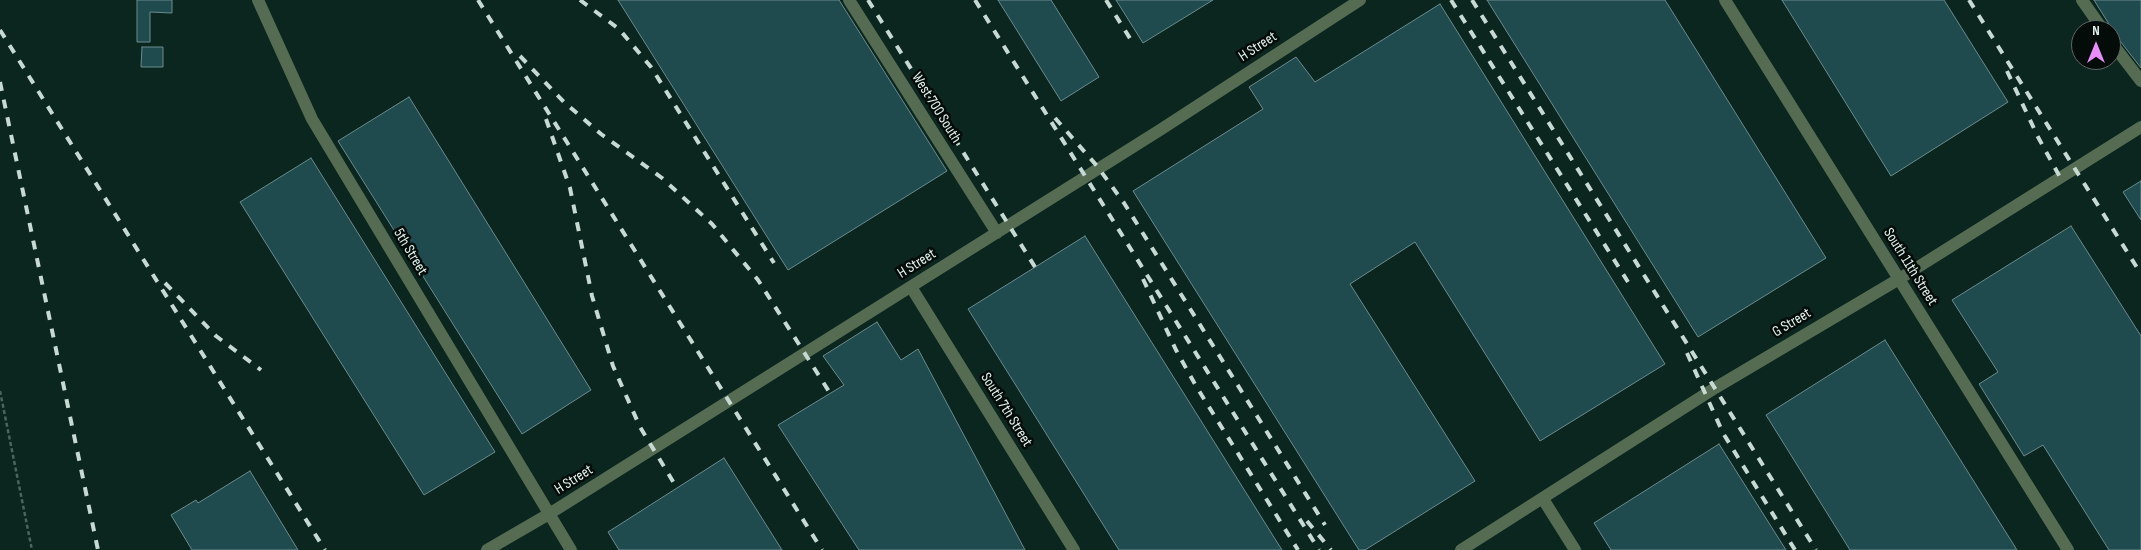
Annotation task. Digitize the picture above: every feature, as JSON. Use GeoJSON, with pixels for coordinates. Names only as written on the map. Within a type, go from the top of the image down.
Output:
{"type":"FeatureCollection","features":[{"type":"Feature","properties":{"kind":"lane","name":"5th Street"},"geometry":{"type":"LineString","coordinates":[[258,0],[312,119],[571,550]]}},
{"type":"Feature","properties":{"kind":"lane","name":"West 700 South"},"geometry":{"type":"LineString","coordinates":[[849,0],[997,233]]}},
{"type":"Feature","properties":{"kind":"lane","name":"H Street"},"geometry":{"type":"LineString","coordinates":[[487,550],[549,514],[997,233],[1360,0]]}},
{"type":"Feature","properties":{"kind":"lane","name":"South 11th Street"},"geometry":{"type":"LineString","coordinates":[[1725,0],[2068,550]]}},
{"type":"Feature","properties":{"kind":"lane"},"geometry":{"type":"LineString","coordinates":[[2082,0],[2096,20]]}},
{"type":"Feature","properties":{"kind":"lane"},"geometry":{"type":"LineString","coordinates":[[2121,55],[2141,81]]}},
{"type":"Feature","properties":{"kind":"lane","name":"G Street"},"geometry":{"type":"LineString","coordinates":[[1461,550],[1715,388],[1898,279],[2141,127]]}},
{"type":"Feature","properties":{"kind":"lane","name":"South 7th Street"},"geometry":{"type":"LineString","coordinates":[[911,287],[1074,550]]}},
{"type":"Feature","properties":{"kind":"lane"},"geometry":{"type":"LineString","coordinates":[[1543,499],[1575,550]]}},
{"type":"Feature","properties":{"kind":"path"},"geometry":{"type":"LineString","coordinates":[[0,391],[32,550]]}},
{"type":"Feature","properties":{"kind":"building"},"geometry":{"type":"Polygon","coordinates":[[[137,0],[172,0],[172,13],[150,12],[150,42],[137,42],[137,0]]]}},
{"type":"Feature","properties":{"kind":"building"},"geometry":{"type":"Polygon","coordinates":[[[618,0],[839,0],[947,171],[788,270],[618,0]]]}},
{"type":"Feature","properties":{"kind":"building"},"geometry":{"type":"Polygon","coordinates":[[[998,0],[1051,0],[1099,77],[1061,101],[998,0]]]}},
{"type":"Feature","properties":{"kind":"building"},"geometry":{"type":"Polygon","coordinates":[[[1116,0],[1213,0],[1143,43],[1116,0]]]}},
{"type":"Feature","properties":{"kind":"building"},"geometry":{"type":"Polygon","coordinates":[[[1487,0],[1665,0],[1826,258],[1698,337],[1487,0]]]}},
{"type":"Feature","properties":{"kind":"building"},"geometry":{"type":"Polygon","coordinates":[[[1782,0],[1944,0],[2008,102],[1891,176],[1782,0]]]}},
{"type":"Feature","properties":{"kind":"building"},"geometry":{"type":"Polygon","coordinates":[[[2094,0],[2141,0],[2141,68],[2121,42],[2121,20],[2106,20],[2094,0]]]}},
{"type":"Feature","properties":{"kind":"building"},"geometry":{"type":"Polygon","coordinates":[[[1440,4],[1665,364],[1540,441],[1415,242],[1350,284],[1475,481],[1365,550],[1359,550],[1133,191],[1263,109],[1249,87],[1296,57],[1315,82],[1440,4]]]}},
{"type":"Feature","properties":{"kind":"building"},"geometry":{"type":"Polygon","coordinates":[[[142,47],[163,47],[163,67],[141,67],[142,47]]]}},
{"type":"Feature","properties":{"kind":"building"},"geometry":{"type":"Polygon","coordinates":[[[409,97],[591,390],[522,434],[338,141],[409,97]]]}},
{"type":"Feature","properties":{"kind":"building"},"geometry":{"type":"Polygon","coordinates":[[[311,158],[495,452],[424,495],[240,202],[311,158]]]}},
{"type":"Feature","properties":{"kind":"building"},"geometry":{"type":"Polygon","coordinates":[[[2141,181],[2141,220],[2123,192],[2141,181]]]}},
{"type":"Feature","properties":{"kind":"building"},"geometry":{"type":"Polygon","coordinates":[[[2071,226],[2141,336],[2141,550],[2109,550],[2043,445],[2024,456],[1979,384],[1998,372],[1952,300],[2071,226]]]}},
{"type":"Feature","properties":{"kind":"building"},"geometry":{"type":"Polygon","coordinates":[[[1085,236],[1282,550],[1119,550],[968,309],[1085,236]]]}},
{"type":"Feature","properties":{"kind":"building"},"geometry":{"type":"Polygon","coordinates":[[[877,322],[901,360],[918,349],[1025,550],[859,550],[778,425],[844,385],[823,356],[877,322]]]}},
{"type":"Feature","properties":{"kind":"building"},"geometry":{"type":"Polygon","coordinates":[[[1885,340],[2017,550],[1850,550],[1766,415],[1885,340]]]}},
{"type":"Feature","properties":{"kind":"building"},"geometry":{"type":"Polygon","coordinates":[[[1719,444],[1786,550],[1611,550],[1594,523],[1719,444]]]}},
{"type":"Feature","properties":{"kind":"building"},"geometry":{"type":"Polygon","coordinates":[[[724,458],[782,550],[619,550],[608,532],[724,458]]]}},
{"type":"Feature","properties":{"kind":"building"},"geometry":{"type":"Polygon","coordinates":[[[250,471],[298,550],[192,550],[171,515],[196,500],[198,503],[250,471]]]}},
{"type":"Feature","properties":{"kind":"railway"},"geometry":{"type":"LineString","coordinates":[[478,0],[822,550]]}},
{"type":"Feature","properties":{"kind":"railway"},"geometry":{"type":"LineString","coordinates":[[580,0],[619,29],[651,67],[774,263]]}},
{"type":"Feature","properties":{"kind":"railway"},"geometry":{"type":"LineString","coordinates":[[868,0],[1035,267]]}},
{"type":"Feature","properties":{"kind":"railway"},"geometry":{"type":"LineString","coordinates":[[975,0],[1319,550]]}},
{"type":"Feature","properties":{"kind":"railway"},"geometry":{"type":"LineString","coordinates":[[1106,0],[1131,40]]}},
{"type":"Feature","properties":{"kind":"railway"},"geometry":{"type":"LineString","coordinates":[[1451,0],[1628,282]]}},
{"type":"Feature","properties":{"kind":"railway"},"geometry":{"type":"LineString","coordinates":[[1472,0],[1816,550]]}},
{"type":"Feature","properties":{"kind":"railway"},"geometry":{"type":"LineString","coordinates":[[1969,0],[2141,274]]}},
{"type":"Feature","properties":{"kind":"railway"},"geometry":{"type":"LineString","coordinates":[[0,30],[325,550]]}},
{"type":"Feature","properties":{"kind":"railway"},"geometry":{"type":"LineString","coordinates":[[520,56],[564,102],[601,134],[662,178],[712,224],[758,280],[830,393]]}},
{"type":"Feature","properties":{"kind":"railway"},"geometry":{"type":"LineString","coordinates":[[2007,71],[2038,137],[2061,179]]}},
{"type":"Feature","properties":{"kind":"railway"},"geometry":{"type":"LineString","coordinates":[[0,82],[98,550]]}},
{"type":"Feature","properties":{"kind":"railway"},"geometry":{"type":"LineString","coordinates":[[1055,118],[1097,166],[1124,203],[1325,525]]}},
{"type":"Feature","properties":{"kind":"railway"},"geometry":{"type":"LineString","coordinates":[[546,119],[570,188],[592,296],[613,366],[640,427],[677,488]]}},
{"type":"Feature","properties":{"kind":"railway"},"geometry":{"type":"LineString","coordinates":[[1143,279],[1176,350],[1196,386],[1298,550]]}},
{"type":"Feature","properties":{"kind":"railway"},"geometry":{"type":"LineString","coordinates":[[165,283],[216,336],[261,370]]}},
{"type":"Feature","properties":{"kind":"railway"},"geometry":{"type":"LineString","coordinates":[[1687,353],[1723,433],[1795,550]]}},
{"type":"Feature","properties":{"kind":"railway"},"geometry":{"type":"LineString","coordinates":[[1307,521],[1331,550]]}}]}
